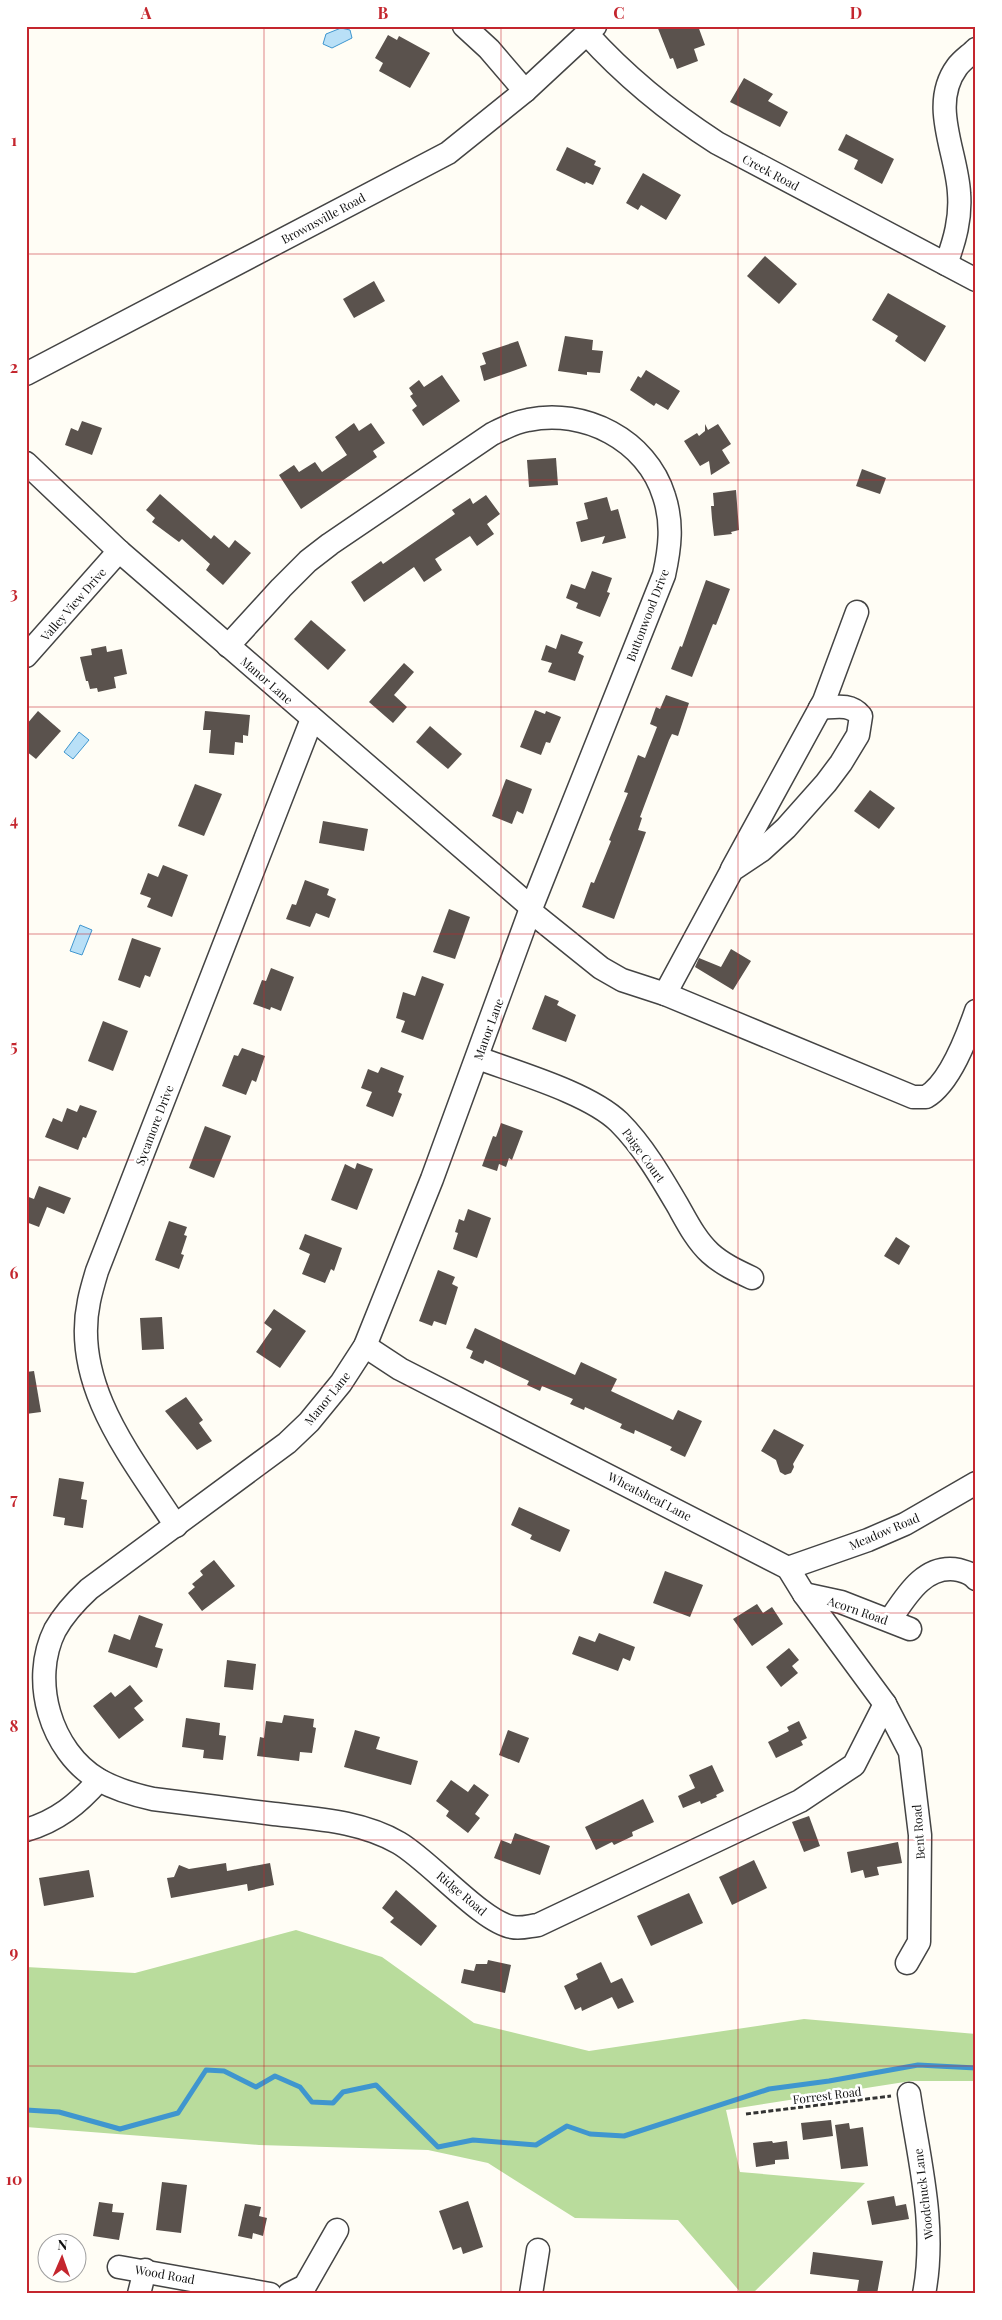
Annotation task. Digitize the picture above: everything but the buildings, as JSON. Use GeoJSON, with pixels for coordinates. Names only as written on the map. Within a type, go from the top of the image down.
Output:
{"type":"FeatureCollection","features":[{"type":"Feature","properties":{"kind":"street"},"geometry":{"type":"LineString","coordinates":[[464,26],[489,49],[526,91]]}},
{"type":"Feature","properties":{"kind":"street","name":"Brownsville Road"},"geometry":{"type":"LineString","coordinates":[[26,374],[448,153],[526,91],[591,30]]}},
{"type":"Feature","properties":{"kind":"street","name":"Creek Road"},"geometry":{"type":"LineString","coordinates":[[591,30],[608,58],[640,87],[684,122],[708,138],[976,280]]}},
{"type":"Feature","properties":{"kind":"street"},"geometry":{"type":"LineString","coordinates":[[946,264],[956,236],[959,192],[944,112],[948,86],[956,67],[976,49]]}},
{"type":"Feature","properties":{"kind":"street","name":"Buttonwood Drive"},"geometry":{"type":"LineString","coordinates":[[228,646],[308,561],[492,434],[527,420],[549,417],[577,420],[597,426],[633,447],[654,472],[664,495],[669,520],[670,548],[664,575],[531,909]]}},
{"type":"Feature","properties":{"kind":"street","name":"Manor Lane"},"geometry":{"type":"LineString","coordinates":[[26,463],[119,551],[601,968],[622,980],[665,994],[914,1097],[926,1097],[940,1085],[957,1056],[976,1011]]}},
{"type":"Feature","properties":{"kind":"street","name":"Valley View Drive"},"geometry":{"type":"LineString","coordinates":[[26,656],[119,551]]}},
{"type":"Feature","properties":{"kind":"street"},"geometry":{"type":"LineString","coordinates":[[665,994],[820,708],[845,650],[857,612]]}},
{"type":"Feature","properties":{"kind":"street"},"geometry":{"type":"LineString","coordinates":[[732,870],[762,850],[786,828],[826,784],[842,763],[858,734],[861,716],[856,711],[841,706],[820,708]]}},
{"type":"Feature","properties":{"kind":"street","name":"Sycamore Drive"},"geometry":{"type":"LineString","coordinates":[[176,1526],[104,1410],[92,1377],[88,1356],[88,1302],[97,1271],[312,719]]}},
{"type":"Feature","properties":{"kind":"street","name":"Manor Lane"},"geometry":{"type":"LineString","coordinates":[[99,1780],[72,1756],[62,1743],[51,1721],[46,1699],[45,1676],[48,1649],[55,1631],[77,1600],[293,1438],[309,1422],[341,1383],[365,1346],[478,1058],[531,909]]}},
{"type":"Feature","properties":{"kind":"street","name":"Paige Court"},"geometry":{"type":"LineString","coordinates":[[478,1058],[576,1095],[611,1115],[637,1142],[692,1230],[708,1252],[723,1264],[752,1278]]}},
{"type":"Feature","properties":{"kind":"street","name":"Wheatsheaf Lane"},"geometry":{"type":"LineString","coordinates":[[365,1346],[400,1369],[788,1568]]}},
{"type":"Feature","properties":{"kind":"street","name":"Meadow Road"},"geometry":{"type":"LineString","coordinates":[[788,1568],[868,1540],[905,1524],[976,1483]]}},
{"type":"Feature","properties":{"kind":"street"},"geometry":{"type":"LineString","coordinates":[[788,1568],[804,1594],[885,1704]]}},
{"type":"Feature","properties":{"kind":"street"},"geometry":{"type":"LineString","coordinates":[[890,1620],[908,1594],[926,1576],[947,1568],[971,1573],[976,1579]]}},
{"type":"Feature","properties":{"kind":"street","name":"Acorn Road"},"geometry":{"type":"LineString","coordinates":[[804,1594],[841,1602],[910,1629]]}},
{"type":"Feature","properties":{"kind":"street","name":"Ridge Road"},"geometry":{"type":"LineString","coordinates":[[99,1780],[133,1794],[153,1799],[328,1820],[363,1827],[400,1844],[420,1857],[489,1916],[510,1927],[521,1928],[538,1925],[800,1801],[854,1765],[885,1704]]}},
{"type":"Feature","properties":{"kind":"street","name":"Bent Road"},"geometry":{"type":"LineString","coordinates":[[885,1704],[910,1752],[920,1835],[919,1942],[907,1963]]}},
{"type":"Feature","properties":{"kind":"street"},"geometry":{"type":"LineString","coordinates":[[26,1830],[62,1816],[85,1796],[99,1780]]}},
{"type":"Feature","properties":{"kind":"street","name":"Woodchuck Lane"},"geometry":{"type":"LineString","coordinates":[[909,2094],[928,2218],[929,2255],[924,2294]]}},
{"type":"Feature","properties":{"kind":"street"},"geometry":{"type":"LineString","coordinates":[[289,2294],[305,2286],[337,2230]]}},
{"type":"Feature","properties":{"kind":"street"},"geometry":{"type":"LineString","coordinates":[[531,2294],[538,2250]]}},
{"type":"Feature","properties":{"kind":"street","name":"Wood Road"},"geometry":{"type":"LineString","coordinates":[[119,2267],[145,2270],[270,2294]]}},
{"type":"Feature","properties":{"kind":"street"},"geometry":{"type":"LineString","coordinates":[[140,2294],[145,2270]]}},
{"type":"Feature","properties":{"kind":"path","name":"Forrest Road"},"geometry":{"type":"LineString","coordinates":[[746,2114],[909,2094]]}},
{"type":"Feature","properties":{"kind":"green space"},"geometry":{"type":"Polygon","coordinates":[[[296,1930],[382,1957],[474,2023],[589,2051],[804,2019],[976,2034],[976,2081],[911,2081],[726,2110],[740,2172],[865,2183],[752,2294],[742,2294],[678,2220],[575,2218],[488,2163],[428,2150],[259,2145],[26,2127],[26,1967],[135,1973],[296,1930]]]}},
{"type":"Feature","properties":{"kind":"water"},"geometry":{"type":"Polygon","coordinates":[[[341,28],[350,30],[352,38],[332,48],[323,44],[326,34],[341,28]]]}},
{"type":"Feature","properties":{"kind":"water"},"geometry":{"type":"Polygon","coordinates":[[[79,732],[89,740],[73,759],[64,752],[79,732]]]}},
{"type":"Feature","properties":{"kind":"water"},"geometry":{"type":"Polygon","coordinates":[[[80,925],[92,930],[82,955],[70,951],[80,925]]]}},
{"type":"Feature","properties":{"kind":"waterway"},"geometry":{"type":"LineString","coordinates":[[26,2110],[59,2112],[120,2129],[178,2113],[206,2070],[224,2071],[256,2087],[275,2076],[300,2087],[312,2102],[333,2103],[343,2092],[376,2085],[438,2147],[473,2140],[536,2145],[567,2126],[590,2134],[624,2136],[769,2089],[829,2081],[918,2065],[976,2068]]}}]}
